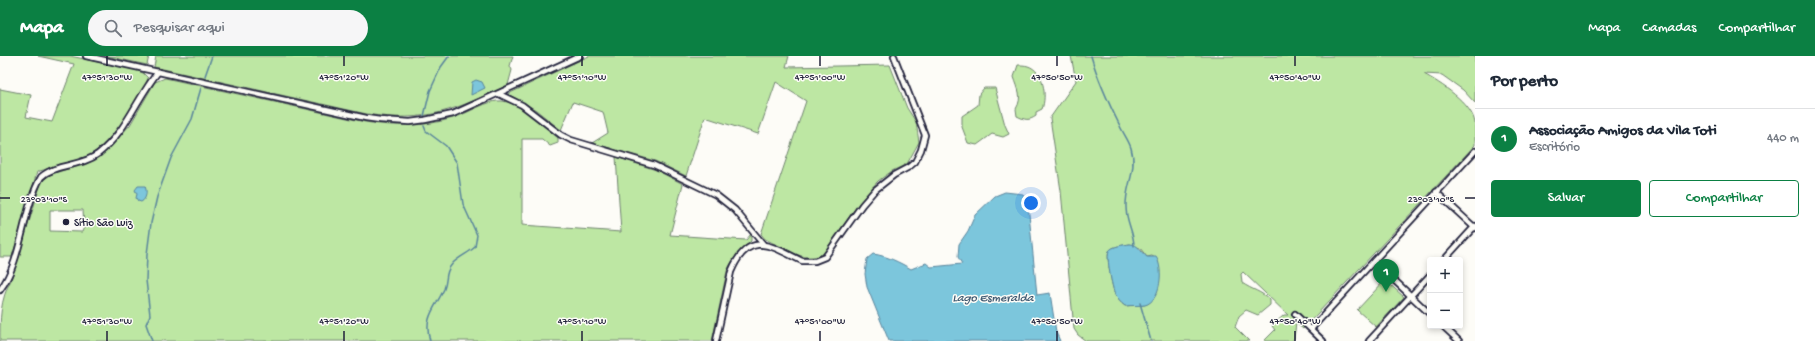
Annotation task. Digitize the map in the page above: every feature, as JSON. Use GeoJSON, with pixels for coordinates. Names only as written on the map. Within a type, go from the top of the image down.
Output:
{"type":"FeatureCollection","features":[{"type":"Feature","properties":{"kind":"street"},"geometry":{"type":"LineString","coordinates":[[86,56],[366,118],[395,122],[425,120],[446,116],[467,109],[580,56]]}},
{"type":"Feature","properties":{"kind":"street"},"geometry":{"type":"LineString","coordinates":[[499,94],[522,105],[561,135],[571,140],[654,165],[716,195],[735,210],[763,244],[802,261],[815,261],[825,257],[862,205],[875,190],[886,180],[915,162],[921,150],[925,135],[894,56]]}},
{"type":"Feature","properties":{"kind":"street"},"geometry":{"type":"LineString","coordinates":[[0,290],[9,275],[41,177],[49,172],[87,160],[98,154],[127,122],[158,72]]}},
{"type":"Feature","properties":{"kind":"street"},"geometry":{"type":"LineString","coordinates":[[1310,329],[1475,151]]}},
{"type":"Feature","properties":{"kind":"street"},"geometry":{"type":"LineString","coordinates":[[1436,192],[1475,227],[1447,257]]}},
{"type":"Feature","properties":{"kind":"street"},"geometry":{"type":"LineString","coordinates":[[716,341],[731,272],[735,263],[742,254],[756,245],[763,244]]}},
{"type":"Feature","properties":{"kind":"street"},"geometry":{"type":"LineString","coordinates":[[1374,261],[1427,311]]}},
{"type":"Feature","properties":{"kind":"street"},"geometry":{"type":"LineString","coordinates":[[1369,341],[1427,278]]}},
{"type":"Feature","properties":{"kind":"street"},"geometry":{"type":"LineString","coordinates":[[1295,314],[1323,341]]}},
{"type":"Feature","properties":{"kind":"street"},"geometry":{"type":"LineString","coordinates":[[1446,329],[1459,341]]}},
{"type":"Feature","properties":{"kind":"green space"},"geometry":{"type":"Polygon","coordinates":[[[38,56],[70,56],[136,70],[143,73],[148,78],[139,97],[125,119],[108,140],[93,153],[80,159],[37,172],[12,257],[0,257],[0,89],[31,95],[26,117],[52,122],[74,64],[38,56]]]}},
{"type":"Feature","properties":{"kind":"green space"},"geometry":{"type":"Polygon","coordinates":[[[106,56],[149,56],[147,65],[106,56]]]}},
{"type":"Feature","properties":{"kind":"green space"},"geometry":{"type":"Polygon","coordinates":[[[156,56],[513,56],[510,66],[512,70],[508,85],[473,101],[440,112],[424,116],[388,117],[367,114],[154,67],[156,56]]]}},
{"type":"Feature","properties":{"kind":"green space"},"geometry":{"type":"Polygon","coordinates":[[[589,56],[789,56],[786,67],[890,65],[907,108],[916,122],[919,142],[907,164],[892,171],[878,181],[859,203],[823,254],[816,257],[801,256],[765,239],[761,234],[806,101],[776,82],[758,134],[705,117],[686,176],[655,161],[592,143],[608,133],[603,112],[573,102],[561,130],[536,110],[508,94],[589,56]]]}},
{"type":"Feature","properties":{"kind":"green space"},"geometry":{"type":"Polygon","coordinates":[[[1071,56],[1475,56],[1475,103],[1463,90],[1442,75],[1424,74],[1454,94],[1468,108],[1475,123],[1475,145],[1303,329],[1296,323],[1294,339],[1291,341],[1264,341],[1275,330],[1272,326],[1284,315],[1288,315],[1243,272],[1241,274],[1242,283],[1270,300],[1270,305],[1258,315],[1246,310],[1239,316],[1235,327],[1249,341],[1086,341],[1078,335],[1074,329],[1061,191],[1050,118],[1076,81],[1071,56]],[[1130,244],[1122,245],[1111,249],[1108,254],[1114,291],[1118,299],[1125,306],[1144,305],[1150,302],[1154,298],[1158,286],[1158,260],[1152,256],[1147,257],[1140,248],[1130,244]]]}},
{"type":"Feature","properties":{"kind":"green space"},"geometry":{"type":"Polygon","coordinates":[[[1018,65],[1027,66],[1033,69],[1038,73],[1043,84],[1044,98],[1042,109],[1036,112],[1036,116],[1031,119],[1025,119],[1017,116],[1016,109],[1019,97],[1014,77],[1018,65]]]}},
{"type":"Feature","properties":{"kind":"green space"},"geometry":{"type":"Polygon","coordinates":[[[165,78],[365,122],[387,125],[420,125],[453,118],[491,102],[502,101],[510,103],[518,106],[532,116],[558,138],[558,143],[550,146],[542,139],[522,139],[522,225],[621,232],[616,157],[656,170],[683,184],[670,235],[746,240],[751,234],[751,241],[735,258],[727,271],[712,341],[0,341],[3,302],[41,183],[49,175],[92,161],[106,151],[130,125],[155,82],[165,78]],[[50,210],[50,231],[82,232],[84,227],[83,210],[50,210]]]}},
{"type":"Feature","properties":{"kind":"green space"},"geometry":{"type":"Polygon","coordinates":[[[984,88],[995,88],[1005,125],[1009,134],[1003,137],[992,134],[977,145],[968,143],[962,127],[962,116],[978,105],[979,94],[984,88]]]}},
{"type":"Feature","properties":{"kind":"green space"},"geometry":{"type":"Polygon","coordinates":[[[1385,280],[1404,297],[1376,327],[1357,310],[1385,280]]]}},
{"type":"Feature","properties":{"kind":"water"},"geometry":{"type":"Polygon","coordinates":[[[476,80],[482,82],[485,88],[471,95],[472,82],[476,80]]]}},
{"type":"Feature","properties":{"kind":"water"},"geometry":{"type":"Polygon","coordinates":[[[138,186],[145,186],[146,190],[146,195],[141,202],[136,198],[137,194],[135,190],[138,186]]]}},
{"type":"Feature","properties":{"kind":"water","name":"Lago Esmeralda"},"geometry":{"type":"Polygon","coordinates":[[[1005,192],[1023,194],[1028,204],[1037,295],[1050,293],[1056,332],[1060,341],[889,341],[867,287],[865,274],[867,259],[873,254],[883,256],[911,269],[926,263],[931,267],[962,264],[958,257],[959,244],[968,231],[975,215],[995,196],[1005,192]]]}},
{"type":"Feature","properties":{"kind":"water"},"geometry":{"type":"Polygon","coordinates":[[[1130,244],[1135,245],[1147,257],[1156,257],[1160,269],[1160,284],[1158,291],[1155,297],[1145,305],[1125,306],[1117,298],[1112,286],[1109,266],[1109,251],[1115,247],[1130,244]]]}},
{"type":"Feature","properties":{"kind":"waterway"},"geometry":{"type":"LineString","coordinates":[[205,76],[212,56]]}},
{"type":"Feature","properties":{"kind":"waterway"},"geometry":{"type":"LineString","coordinates":[[424,116],[430,91],[441,67],[449,56]]}},
{"type":"Feature","properties":{"kind":"waterway"},"geometry":{"type":"LineString","coordinates":[[1091,56],[1104,92],[1129,143],[1133,156],[1132,171],[1126,199],[1126,212],[1133,236],[1134,246]]}},
{"type":"Feature","properties":{"kind":"waterway"},"geometry":{"type":"LineString","coordinates":[[152,341],[146,324],[150,315],[146,280],[147,254],[151,223],[157,197],[171,158],[192,119],[201,88]]}},
{"type":"Feature","properties":{"kind":"waterway"},"geometry":{"type":"LineString","coordinates":[[424,126],[426,131],[446,146],[457,163],[463,204],[477,235],[475,247],[453,263],[448,270],[444,289],[429,319],[428,333],[430,341]]}},
{"type":"Feature","properties":{"kind":"waterway"},"geometry":{"type":"LineString","coordinates":[[1140,303],[1151,341]]}},
{"type":"Feature","properties":{"kind":"place","name":"Sítio São Luiz"},"geometry":{"type":"Point","coordinates":[66,222]}},
{"type":"Feature","properties":{"kind":"place","name":"Associação Amigos da Vila Toti"},"geometry":{"type":"Point","coordinates":[1386,292]}}]}
